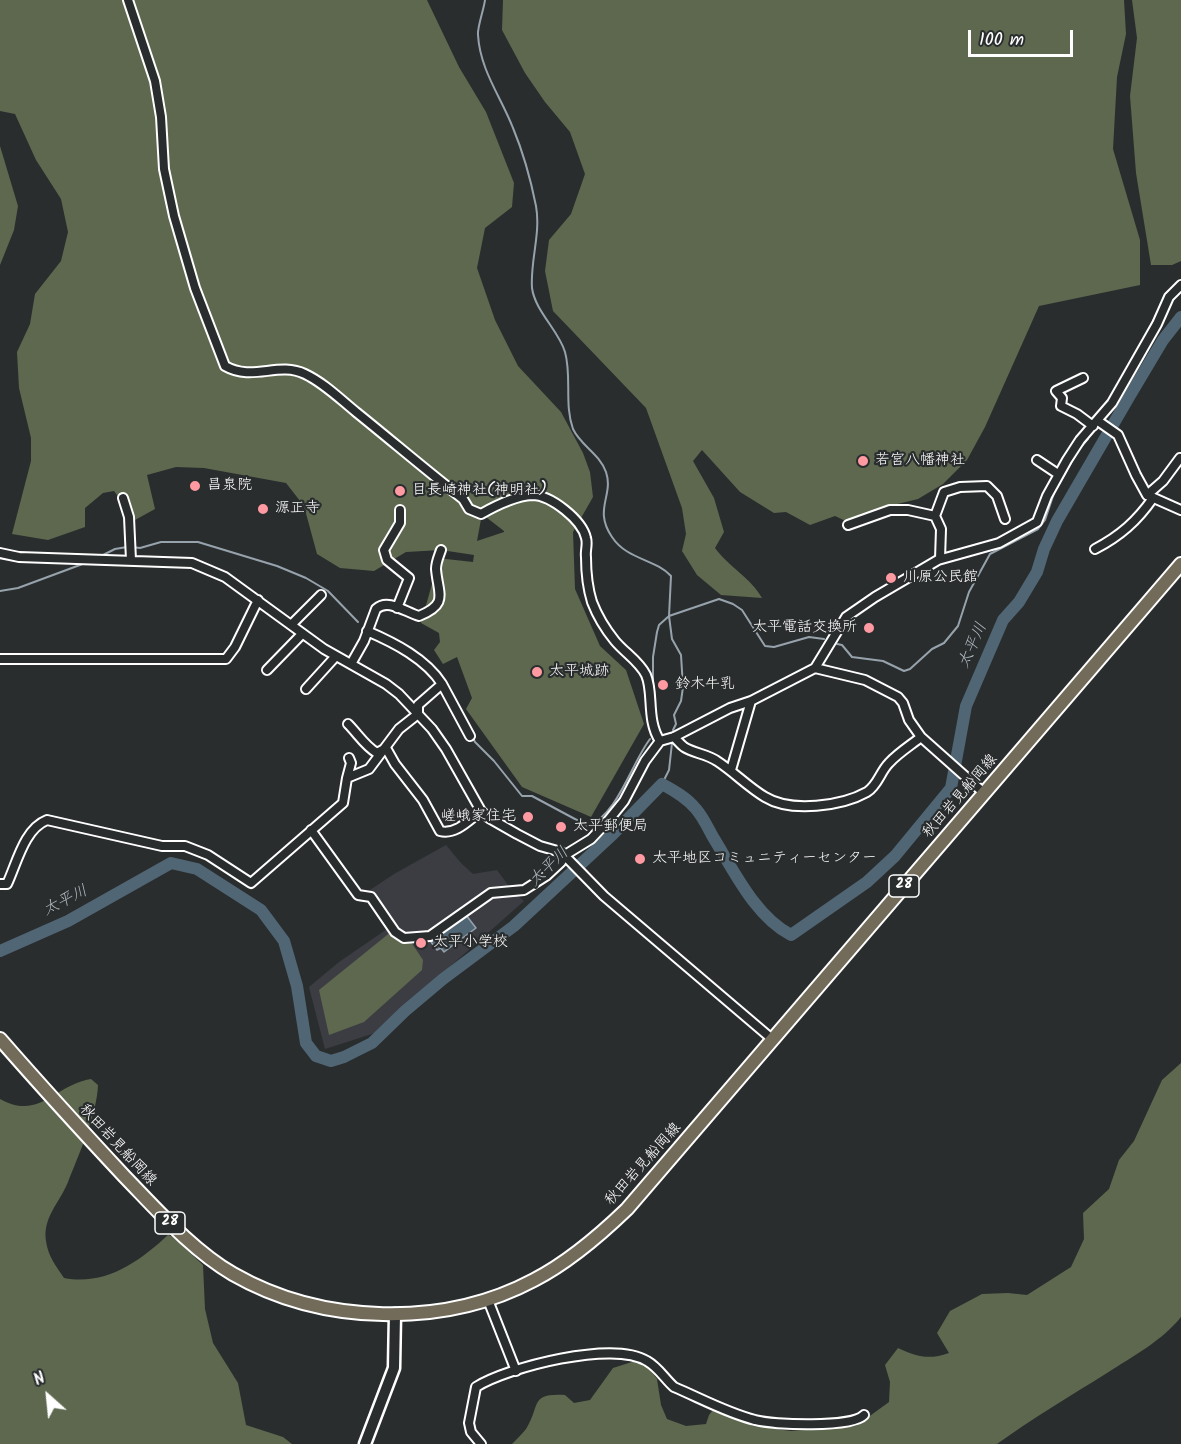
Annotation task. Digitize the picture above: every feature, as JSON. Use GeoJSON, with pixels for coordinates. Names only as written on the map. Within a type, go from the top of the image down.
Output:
{"type":"FeatureCollection","features":[{"type":"Feature","properties":{"kind":"main road","name":"秋田岩見船岡線"},"geometry":{"type":"LineString","coordinates":[[0,1039],[160,1214],[201,1250],[232,1273],[284,1297],[339,1310],[396,1314],[432,1312],[488,1300],[535,1280],[593,1242],[627,1209],[1181,564]]}},
{"type":"Feature","properties":{"kind":"street"},"geometry":{"type":"LineString","coordinates":[[128,0],[155,81],[161,117],[164,169],[174,216],[195,288],[225,366],[240,373],[258,374],[292,369],[305,374],[326,387],[463,499],[469,509],[481,514],[510,501],[535,495],[561,507],[577,519],[586,539],[591,599],[605,627],[615,641],[642,668],[647,678],[655,734],[660,741]]}},
{"type":"Feature","properties":{"kind":"street"},"geometry":{"type":"LineString","coordinates":[[311,830],[358,895],[371,897],[395,932],[404,938],[430,936],[491,893],[524,890],[546,876],[566,856],[591,839],[607,822],[624,801],[645,761],[660,741],[674,737],[730,708],[751,701],[815,668],[846,617],[889,588],[940,559],[999,543],[1037,522],[1058,474],[1080,440],[1098,424],[1112,403],[1157,324],[1169,297],[1181,285]]}},
{"type":"Feature","properties":{"kind":"street"},"geometry":{"type":"LineString","coordinates":[[1083,378],[1056,391],[1062,398],[1061,406],[1118,435],[1136,475],[1150,497],[1181,510]]}},
{"type":"Feature","properties":{"kind":"street"},"geometry":{"type":"LineString","coordinates":[[1095,549],[1116,538],[1131,525],[1180,458]]}},
{"type":"Feature","properties":{"kind":"street"},"geometry":{"type":"LineString","coordinates":[[1037,460],[1058,474]]}},
{"type":"Feature","properties":{"kind":"street"},"geometry":{"type":"LineString","coordinates":[[940,559],[941,529],[935,516],[944,492],[960,487],[987,486],[997,496],[1005,519]]}},
{"type":"Feature","properties":{"kind":"street"},"geometry":{"type":"LineString","coordinates":[[123,498],[129,517],[132,552]]}},
{"type":"Feature","properties":{"kind":"street"},"geometry":{"type":"LineString","coordinates":[[397,608],[409,578],[387,560],[384,550],[400,523],[400,510]]}},
{"type":"Feature","properties":{"kind":"street"},"geometry":{"type":"LineString","coordinates":[[848,525],[890,510],[908,510],[935,516]]}},
{"type":"Feature","properties":{"kind":"street"},"geometry":{"type":"LineString","coordinates":[[351,664],[379,606],[388,603],[419,616],[438,603],[441,598],[436,567],[441,550]]}},
{"type":"Feature","properties":{"kind":"street"},"geometry":{"type":"LineString","coordinates":[[0,553],[19,557],[102,560],[132,552],[192,562],[225,577],[302,634],[399,694],[446,749],[481,811],[518,834],[566,856],[586,879],[772,1039]]}},
{"type":"Feature","properties":{"kind":"street"},"geometry":{"type":"LineString","coordinates":[[291,625],[321,595]]}},
{"type":"Feature","properties":{"kind":"street"},"geometry":{"type":"LineString","coordinates":[[0,660],[226,659],[235,647],[258,600]]}},
{"type":"Feature","properties":{"kind":"street"},"geometry":{"type":"LineString","coordinates":[[367,631],[407,652],[431,670],[442,684],[470,736]]}},
{"type":"Feature","properties":{"kind":"street"},"geometry":{"type":"LineString","coordinates":[[267,670],[302,634]]}},
{"type":"Feature","properties":{"kind":"street"},"geometry":{"type":"LineString","coordinates":[[306,689],[336,656]]}},
{"type":"Feature","properties":{"kind":"street"},"geometry":{"type":"LineString","coordinates":[[815,668],[865,680],[898,697],[909,720],[921,737],[984,793]]}},
{"type":"Feature","properties":{"kind":"street"},"geometry":{"type":"LineString","coordinates":[[418,714],[418,705],[442,684]]}},
{"type":"Feature","properties":{"kind":"street"},"geometry":{"type":"LineString","coordinates":[[731,770],[751,701]]}},
{"type":"Feature","properties":{"kind":"street"},"geometry":{"type":"LineString","coordinates":[[347,777],[369,769],[399,729],[418,714]]}},
{"type":"Feature","properties":{"kind":"street"},"geometry":{"type":"LineString","coordinates":[[348,724],[361,737],[364,744],[373,751],[377,753],[386,748]]}},
{"type":"Feature","properties":{"kind":"street"},"geometry":{"type":"LineString","coordinates":[[674,737],[684,747],[707,755],[731,770],[765,797],[795,806],[839,802],[868,791],[876,785],[881,772],[890,762],[921,737]]}},
{"type":"Feature","properties":{"kind":"street"},"geometry":{"type":"LineString","coordinates":[[386,748],[395,764],[423,800],[440,831],[446,833],[454,831],[481,811]]}},
{"type":"Feature","properties":{"kind":"street"},"geometry":{"type":"LineString","coordinates":[[0,884],[7,884],[26,838],[33,828],[47,819],[162,846],[185,846],[208,855],[251,883],[343,803],[351,763],[349,758]]}},
{"type":"Feature","properties":{"kind":"street"},"geometry":{"type":"LineString","coordinates":[[488,1300],[516,1371]]}},
{"type":"Feature","properties":{"kind":"street"},"geometry":{"type":"LineString","coordinates":[[365,1444],[393,1368],[396,1314]]}},
{"type":"Feature","properties":{"kind":"street"},"geometry":{"type":"LineString","coordinates":[[481,1444],[471,1432],[469,1423],[476,1387],[490,1378],[578,1355],[614,1352],[646,1360],[662,1372],[674,1387],[756,1420],[788,1424],[839,1425],[860,1420],[864,1415]]}},
{"type":"Feature","properties":{"kind":"shaded area","name":"太平小学校"},"geometry":{"type":"Polygon","coordinates":[[[446,845],[473,874],[497,870],[514,893],[524,901],[375,1033],[325,1049],[309,987],[339,962],[393,925],[367,892],[446,845]]]}},
{"type":"Feature","properties":{"kind":"green space"},"geometry":{"type":"Polygon","coordinates":[[[0,0],[427,0],[459,67],[486,112],[514,183],[512,207],[485,228],[477,268],[495,320],[518,366],[561,412],[583,453],[590,472],[593,497],[573,532],[575,589],[600,646],[626,670],[644,724],[591,817],[522,787],[466,709],[472,698],[457,657],[443,664],[434,650],[440,642],[439,633],[421,623],[437,558],[473,562],[474,555],[441,550],[406,552],[374,571],[340,568],[317,554],[304,506],[286,483],[204,468],[176,467],[147,475],[155,509],[135,520],[114,491],[103,493],[85,508],[85,527],[48,540],[12,534],[31,461],[31,438],[19,388],[17,352],[30,324],[35,294],[61,261],[68,232],[61,199],[36,160],[15,114],[0,111],[0,0]],[[482,514],[477,541],[504,532],[482,514]]]}},
{"type":"Feature","properties":{"kind":"green space"},"geometry":{"type":"Polygon","coordinates":[[[503,0],[1124,0],[1126,34],[1117,77],[1113,149],[1140,240],[1140,285],[1039,306],[985,427],[967,460],[943,484],[918,499],[885,507],[850,523],[835,516],[810,525],[786,512],[774,513],[740,492],[702,450],[693,461],[714,498],[724,532],[715,548],[752,584],[762,598],[721,595],[697,575],[682,551],[686,534],[682,508],[646,408],[553,311],[545,271],[549,240],[571,214],[585,174],[570,132],[525,73],[502,30],[503,0]]]}},
{"type":"Feature","properties":{"kind":"green space"},"geometry":{"type":"Polygon","coordinates":[[[1132,0],[1181,0],[1181,261],[1172,265],[1151,265],[1136,173],[1130,96],[1137,38],[1132,0]]]}},
{"type":"Feature","properties":{"kind":"green space"},"geometry":{"type":"Polygon","coordinates":[[[0,146],[18,206],[14,230],[0,265],[0,146]]]}},
{"type":"Feature","properties":{"kind":"green space"},"geometry":{"type":"Polygon","coordinates":[[[392,931],[411,942],[423,960],[422,970],[364,1022],[329,1035],[319,990],[392,931]]]}},
{"type":"Feature","properties":{"kind":"green space"},"geometry":{"type":"Polygon","coordinates":[[[1181,1063],[1181,1317],[1147,1348],[997,1444],[512,1444],[526,1429],[541,1399],[546,1396],[565,1395],[574,1403],[590,1400],[613,1368],[635,1361],[647,1366],[657,1379],[661,1405],[667,1419],[686,1426],[706,1424],[713,1410],[754,1426],[791,1431],[856,1426],[889,1402],[890,1382],[885,1365],[898,1348],[923,1356],[949,1353],[937,1333],[950,1311],[982,1294],[1027,1295],[1071,1267],[1084,1239],[1083,1213],[1109,1189],[1119,1160],[1134,1141],[1162,1080],[1181,1063]]]}},
{"type":"Feature","properties":{"kind":"green space"},"geometry":{"type":"Polygon","coordinates":[[[91,1079],[98,1085],[91,1121],[65,1189],[49,1217],[45,1233],[53,1261],[64,1278],[79,1280],[93,1278],[120,1270],[133,1263],[168,1235],[173,1237],[203,1265],[205,1309],[213,1343],[238,1383],[246,1425],[283,1437],[292,1444],[0,1444],[0,1099],[14,1105],[37,1104],[78,1082],[91,1079]]]}},
{"type":"Feature","properties":{"kind":"water"},"geometry":{"type":"Polygon","coordinates":[[[466,915],[476,928],[444,952],[441,948],[437,950],[431,942],[466,915]]]}},
{"type":"Feature","properties":{"kind":"waterway"},"geometry":{"type":"LineString","coordinates":[[485,0],[478,32],[480,48],[487,72],[517,137],[532,187],[537,216],[532,288],[542,313],[558,336],[565,352],[570,420],[576,435],[599,460],[606,472],[608,488],[604,518],[612,537],[625,550],[658,566],[671,576],[669,616],[672,639],[681,655],[683,687],[681,701],[674,715],[676,724],[673,730]]}},
{"type":"Feature","properties":{"kind":"waterway"},"geometry":{"type":"LineString","coordinates":[[1127,370],[1161,306]]}},
{"type":"Feature","properties":{"kind":"waterway","name":"太平川"},"geometry":{"type":"LineString","coordinates":[[0,951],[68,921],[171,863],[197,869],[261,910],[284,941],[297,986],[306,1043],[316,1056],[331,1061],[372,1043],[443,979],[514,926],[613,834],[662,784],[689,801],[696,809],[746,892],[778,927],[791,935],[867,882],[895,856],[951,788],[966,706],[1003,620],[1019,602],[1037,572],[1044,549],[1057,521],[1163,340],[1181,317]]}},
{"type":"Feature","properties":{"kind":"waterway"},"geometry":{"type":"LineString","coordinates":[[1103,408],[1112,395]]}},
{"type":"Feature","properties":{"kind":"waterway"},"geometry":{"type":"LineString","coordinates":[[837,644],[842,645],[852,657],[883,661],[904,671],[910,669],[932,649],[944,643],[958,626],[969,592],[990,554],[1038,529],[1045,520],[1054,493],[1079,449],[1088,439]]}},
{"type":"Feature","properties":{"kind":"waterway"},"geometry":{"type":"LineString","coordinates":[[132,547],[140,548],[161,542],[198,542],[277,566],[306,578],[328,591],[358,622]]}},
{"type":"Feature","properties":{"kind":"waterway"},"geometry":{"type":"LineString","coordinates":[[99,557],[115,549],[127,547]]}},
{"type":"Feature","properties":{"kind":"waterway"},"geometry":{"type":"LineString","coordinates":[[0,591],[18,588],[88,562]]}},
{"type":"Feature","properties":{"kind":"waterway"},"geometry":{"type":"LineString","coordinates":[[653,692],[653,657],[659,625],[669,616],[719,599],[742,610],[765,646],[774,647],[809,637],[824,639]]}},
{"type":"Feature","properties":{"kind":"waterway"},"geometry":{"type":"LineString","coordinates":[[472,736],[522,796],[532,796],[588,826],[608,811],[616,800],[650,739]]}},
{"type":"Feature","properties":{"kind":"waterway"},"geometry":{"type":"LineString","coordinates":[[662,784],[669,770],[672,743]]}},
{"type":"Feature","properties":{"kind":"place","name":"若宮八幡神社"},"geometry":{"type":"Point","coordinates":[863,461]}},
{"type":"Feature","properties":{"kind":"place","name":"昌泉院"},"geometry":{"type":"Point","coordinates":[195,486]}},
{"type":"Feature","properties":{"kind":"place","name":"目長崎神社(神明社)"},"geometry":{"type":"Point","coordinates":[400,491]}},
{"type":"Feature","properties":{"kind":"place","name":"源正寺"},"geometry":{"type":"Point","coordinates":[263,509]}},
{"type":"Feature","properties":{"kind":"place","name":"川原公民館"},"geometry":{"type":"Point","coordinates":[891,578]}},
{"type":"Feature","properties":{"kind":"place","name":"太平電話交換所"},"geometry":{"type":"Point","coordinates":[869,628]}},
{"type":"Feature","properties":{"kind":"place","name":"太平城跡"},"geometry":{"type":"Point","coordinates":[537,672]}},
{"type":"Feature","properties":{"kind":"place","name":"鈴木牛乳"},"geometry":{"type":"Point","coordinates":[663,685]}},
{"type":"Feature","properties":{"kind":"place","name":"嵯峨家住宅"},"geometry":{"type":"Point","coordinates":[528,817]}},
{"type":"Feature","properties":{"kind":"place","name":"太平郵便局"},"geometry":{"type":"Point","coordinates":[561,827]}},
{"type":"Feature","properties":{"kind":"place","name":"太平地区コミュニティーセンター"},"geometry":{"type":"Point","coordinates":[640,859]}},
{"type":"Feature","properties":{"kind":"place","name":"太平小学校"},"geometry":{"type":"Point","coordinates":[421,943]}}]}
